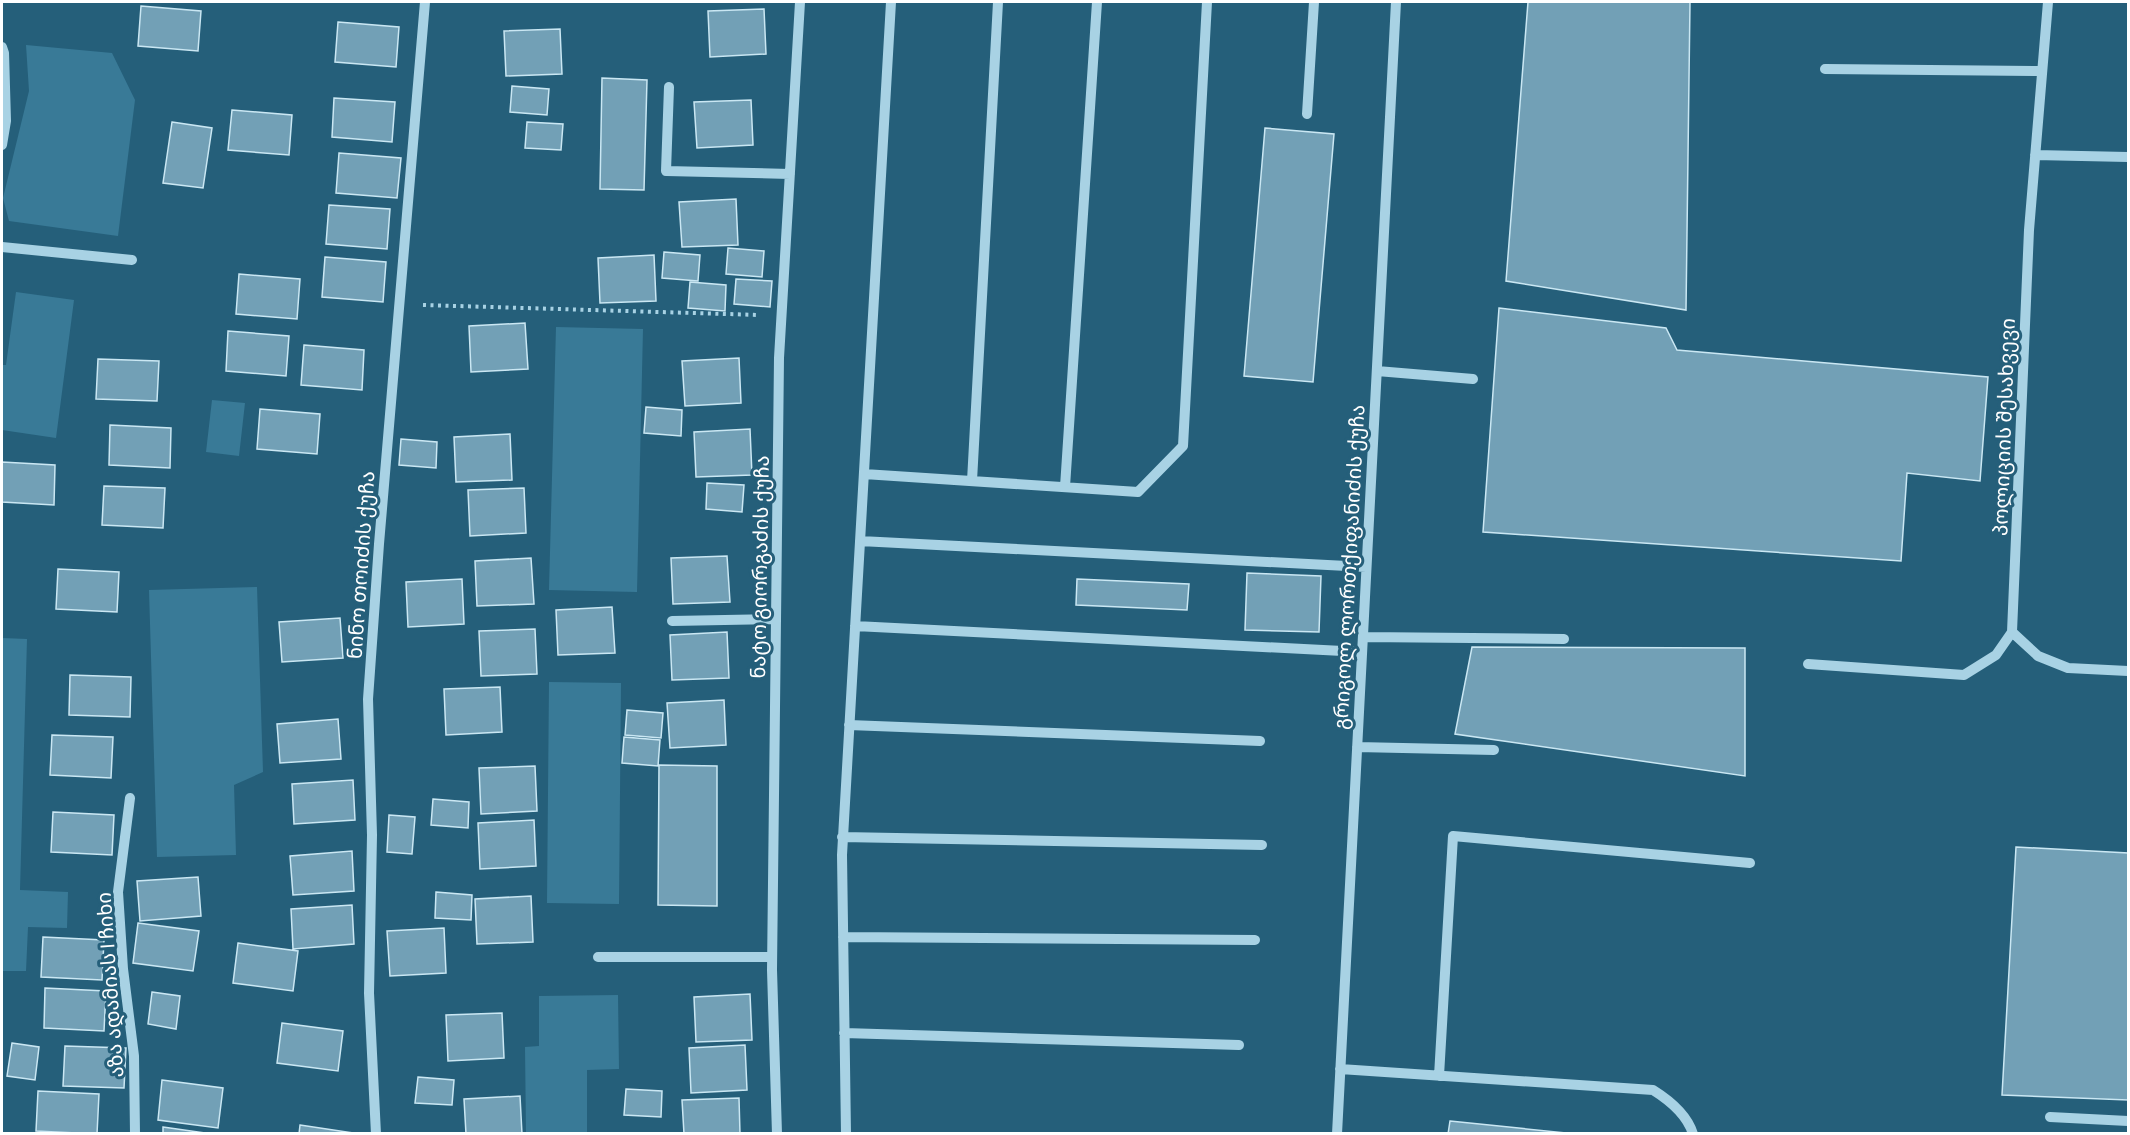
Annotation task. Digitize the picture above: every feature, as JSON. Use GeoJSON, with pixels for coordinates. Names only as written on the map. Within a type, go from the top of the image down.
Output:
{"type":"FeatureCollection","features":[{"type":"Feature","properties":{"kind":"street","name":"ნინო თოიძის ქუჩა"},"geometry":{"type":"LineString","coordinates":[[376,1134],[369,993],[372,835],[368,699],[425,2]]}},
{"type":"Feature","properties":{"kind":"street","name":"ნატო გიორგაძის ქუჩა"},"geometry":{"type":"LineString","coordinates":[[777,1134],[772,957],[779,357],[800,2]]}},
{"type":"Feature","properties":{"kind":"street"},"geometry":{"type":"LineString","coordinates":[[846,1134],[843,837],[891,2]]}},
{"type":"Feature","properties":{"kind":"street"},"geometry":{"type":"LineString","coordinates":[[972,481],[998,2]]}},
{"type":"Feature","properties":{"kind":"street"},"geometry":{"type":"LineString","coordinates":[[1065,487],[1097,2]]}},
{"type":"Feature","properties":{"kind":"street"},"geometry":{"type":"LineString","coordinates":[[864,474],[1138,492],[1183,446],[1207,2]]}},
{"type":"Feature","properties":{"kind":"street"},"geometry":{"type":"LineString","coordinates":[[1307,114],[1314,2]]}},
{"type":"Feature","properties":{"kind":"street","name":"გრიგოლ ლორთქიფანიძის ქუჩა"},"geometry":{"type":"LineString","coordinates":[[1337,1134],[1396,2]]}},
{"type":"Feature","properties":{"kind":"street","name":"პოლიციის შესახვევი"},"geometry":{"type":"LineString","coordinates":[[2012,632],[2029,231],[2048,2]]}},
{"type":"Feature","properties":{"kind":"street"},"geometry":{"type":"LineString","coordinates":[[2,47],[6,121],[2,144]]}},
{"type":"Feature","properties":{"kind":"street"},"geometry":{"type":"LineString","coordinates":[[1825,69],[2042,71]]}},
{"type":"Feature","properties":{"kind":"street"},"geometry":{"type":"LineString","coordinates":[[669,87],[666,171],[790,174]]}},
{"type":"Feature","properties":{"kind":"street"},"geometry":{"type":"LineString","coordinates":[[2035,155],[2128,157]]}},
{"type":"Feature","properties":{"kind":"street"},"geometry":{"type":"LineString","coordinates":[[2,247],[132,260]]}},
{"type":"Feature","properties":{"kind":"street"},"geometry":{"type":"LineString","coordinates":[[1377,370],[1473,379]]}},
{"type":"Feature","properties":{"kind":"street"},"geometry":{"type":"LineString","coordinates":[[860,541],[1366,567]]}},
{"type":"Feature","properties":{"kind":"street"},"geometry":{"type":"LineString","coordinates":[[672,621],[777,619]]}},
{"type":"Feature","properties":{"kind":"street"},"geometry":{"type":"LineString","coordinates":[[855,626],[1362,652]]}},
{"type":"Feature","properties":{"kind":"street"},"geometry":{"type":"LineString","coordinates":[[1808,664],[1964,675],[1996,655],[2012,632],[2038,656],[2068,668],[2128,671]]}},
{"type":"Feature","properties":{"kind":"street"},"geometry":{"type":"LineString","coordinates":[[1362,637],[1564,639]]}},
{"type":"Feature","properties":{"kind":"street"},"geometry":{"type":"LineString","coordinates":[[849,725],[1260,741]]}},
{"type":"Feature","properties":{"kind":"street"},"geometry":{"type":"LineString","coordinates":[[1357,747],[1494,750]]}},
{"type":"Feature","properties":{"kind":"street","name":"აზა ადამიას I ჩიხი"},"geometry":{"type":"LineString","coordinates":[[130,798],[118,892],[123,969],[134,1056],[135,1134]]}},
{"type":"Feature","properties":{"kind":"street"},"geometry":{"type":"LineString","coordinates":[[843,837],[1262,845]]}},
{"type":"Feature","properties":{"kind":"street"},"geometry":{"type":"LineString","coordinates":[[1439,1076],[1453,837],[1750,863]]}},
{"type":"Feature","properties":{"kind":"street"},"geometry":{"type":"LineString","coordinates":[[843,937],[1255,940]]}},
{"type":"Feature","properties":{"kind":"street"},"geometry":{"type":"LineString","coordinates":[[598,957],[772,957]]}},
{"type":"Feature","properties":{"kind":"street"},"geometry":{"type":"LineString","coordinates":[[844,1033],[1239,1045]]}},
{"type":"Feature","properties":{"kind":"street"},"geometry":{"type":"LineString","coordinates":[[1340,1069],[1653,1090],[1671,1102],[1691,1126],[1693,1134]]}},
{"type":"Feature","properties":{"kind":"street"},"geometry":{"type":"LineString","coordinates":[[2050,1117],[2128,1121]]}},
{"type":"Feature","properties":{"kind":"path"},"geometry":{"type":"LineString","coordinates":[[400,304],[782,315]]}},
{"type":"Feature","properties":{"kind":"shaded area"},"geometry":{"type":"Polygon","coordinates":[[[26,45],[112,53],[135,100],[118,236],[9,221],[3,198],[29,91],[26,45]]]}},
{"type":"Feature","properties":{"kind":"shaded area"},"geometry":{"type":"Polygon","coordinates":[[[16,292],[74,300],[56,438],[2,430],[2,365],[6,365],[16,292]]]}},
{"type":"Feature","properties":{"kind":"shaded area"},"geometry":{"type":"Polygon","coordinates":[[[556,327],[643,329],[637,592],[549,590],[556,327]]]}},
{"type":"Feature","properties":{"kind":"shaded area"},"geometry":{"type":"Polygon","coordinates":[[[212,400],[245,403],[239,456],[206,452],[212,400]]]}},
{"type":"Feature","properties":{"kind":"shaded area"},"geometry":{"type":"Polygon","coordinates":[[[257,587],[263,772],[234,785],[236,855],[157,857],[149,590],[257,587]]]}},
{"type":"Feature","properties":{"kind":"shaded area"},"geometry":{"type":"Polygon","coordinates":[[[2,638],[27,639],[20,890],[68,892],[67,928],[28,927],[26,971],[2,971],[2,638]]]}},
{"type":"Feature","properties":{"kind":"shaded area"},"geometry":{"type":"Polygon","coordinates":[[[549,682],[621,683],[619,904],[547,903],[549,682]]]}},
{"type":"Feature","properties":{"kind":"shaded area"},"geometry":{"type":"Polygon","coordinates":[[[618,995],[619,1069],[587,1070],[587,1133],[526,1133],[525,1047],[539,1046],[539,996],[618,995]]]}},
{"type":"Feature","properties":{"kind":"building"},"geometry":{"type":"Polygon","coordinates":[[[1528,2],[1690,2],[1686,310],[1506,281],[1528,2]]]}},
{"type":"Feature","properties":{"kind":"building"},"geometry":{"type":"Polygon","coordinates":[[[141,6],[201,11],[198,51],[138,46],[141,6]]]}},
{"type":"Feature","properties":{"kind":"building"},"geometry":{"type":"Polygon","coordinates":[[[764,9],[766,54],[710,57],[708,11],[764,9]]]}},
{"type":"Feature","properties":{"kind":"building"},"geometry":{"type":"Polygon","coordinates":[[[338,22],[399,27],[396,67],[335,62],[338,22]]]}},
{"type":"Feature","properties":{"kind":"building"},"geometry":{"type":"Polygon","coordinates":[[[560,29],[562,74],[506,76],[504,31],[560,29]]]}},
{"type":"Feature","properties":{"kind":"building"},"geometry":{"type":"Polygon","coordinates":[[[602,78],[647,80],[644,190],[600,189],[602,78]]]}},
{"type":"Feature","properties":{"kind":"building"},"geometry":{"type":"Polygon","coordinates":[[[512,86],[549,89],[547,115],[510,112],[512,86]]]}},
{"type":"Feature","properties":{"kind":"building"},"geometry":{"type":"Polygon","coordinates":[[[334,98],[395,102],[392,142],[332,137],[334,98]]]}},
{"type":"Feature","properties":{"kind":"building"},"geometry":{"type":"Polygon","coordinates":[[[751,100],[753,145],[697,148],[694,102],[751,100]]]}},
{"type":"Feature","properties":{"kind":"building"},"geometry":{"type":"Polygon","coordinates":[[[232,110],[292,115],[289,155],[228,150],[232,110]]]}},
{"type":"Feature","properties":{"kind":"building"},"geometry":{"type":"Polygon","coordinates":[[[172,122],[212,128],[203,188],[163,183],[172,122]]]}},
{"type":"Feature","properties":{"kind":"building"},"geometry":{"type":"Polygon","coordinates":[[[527,122],[563,124],[561,150],[525,148],[527,122]]]}},
{"type":"Feature","properties":{"kind":"building"},"geometry":{"type":"Polygon","coordinates":[[[1265,128],[1334,134],[1313,382],[1244,376],[1265,128]]]}},
{"type":"Feature","properties":{"kind":"building"},"geometry":{"type":"Polygon","coordinates":[[[339,153],[401,158],[397,198],[336,193],[339,153]]]}},
{"type":"Feature","properties":{"kind":"building"},"geometry":{"type":"Polygon","coordinates":[[[736,199],[738,245],[682,247],[679,202],[736,199]]]}},
{"type":"Feature","properties":{"kind":"building"},"geometry":{"type":"Polygon","coordinates":[[[329,205],[390,209],[387,249],[326,244],[329,205]]]}},
{"type":"Feature","properties":{"kind":"building"},"geometry":{"type":"Polygon","coordinates":[[[728,248],[764,251],[762,277],[726,274],[728,248]]]}},
{"type":"Feature","properties":{"kind":"building"},"geometry":{"type":"Polygon","coordinates":[[[664,252],[700,255],[698,281],[662,278],[664,252]]]}},
{"type":"Feature","properties":{"kind":"building"},"geometry":{"type":"Polygon","coordinates":[[[654,255],[656,301],[600,303],[598,258],[654,255]]]}},
{"type":"Feature","properties":{"kind":"building"},"geometry":{"type":"Polygon","coordinates":[[[325,257],[386,262],[383,302],[322,297],[325,257]]]}},
{"type":"Feature","properties":{"kind":"building"},"geometry":{"type":"Polygon","coordinates":[[[239,274],[300,279],[297,319],[236,314],[239,274]]]}},
{"type":"Feature","properties":{"kind":"building"},"geometry":{"type":"Polygon","coordinates":[[[736,279],[772,281],[770,307],[734,304],[736,279]]]}},
{"type":"Feature","properties":{"kind":"building"},"geometry":{"type":"Polygon","coordinates":[[[690,282],[726,285],[725,311],[688,308],[690,282]]]}},
{"type":"Feature","properties":{"kind":"building"},"geometry":{"type":"Polygon","coordinates":[[[1499,308],[1666,328],[1677,350],[1988,377],[1980,481],[1907,473],[1901,561],[1483,532],[1499,308]]]}},
{"type":"Feature","properties":{"kind":"building"},"geometry":{"type":"Polygon","coordinates":[[[525,323],[528,369],[471,372],[469,326],[525,323]]]}},
{"type":"Feature","properties":{"kind":"building"},"geometry":{"type":"Polygon","coordinates":[[[228,331],[289,336],[286,376],[226,371],[228,331]]]}},
{"type":"Feature","properties":{"kind":"building"},"geometry":{"type":"Polygon","coordinates":[[[304,345],[364,350],[362,390],[301,385],[304,345]]]}},
{"type":"Feature","properties":{"kind":"building"},"geometry":{"type":"Polygon","coordinates":[[[739,358],[741,403],[685,406],[682,361],[739,358]]]}},
{"type":"Feature","properties":{"kind":"building"},"geometry":{"type":"Polygon","coordinates":[[[98,359],[159,361],[157,401],[96,399],[98,359]]]}},
{"type":"Feature","properties":{"kind":"building"},"geometry":{"type":"Polygon","coordinates":[[[646,407],[682,410],[681,436],[644,433],[646,407]]]}},
{"type":"Feature","properties":{"kind":"building"},"geometry":{"type":"Polygon","coordinates":[[[260,409],[320,414],[317,454],[257,449],[260,409]]]}},
{"type":"Feature","properties":{"kind":"building"},"geometry":{"type":"Polygon","coordinates":[[[110,425],[171,428],[170,468],[109,465],[110,425]]]}},
{"type":"Feature","properties":{"kind":"building"},"geometry":{"type":"Polygon","coordinates":[[[750,429],[752,475],[696,477],[694,432],[750,429]]]}},
{"type":"Feature","properties":{"kind":"building"},"geometry":{"type":"Polygon","coordinates":[[[510,434],[512,480],[456,482],[454,437],[510,434]]]}},
{"type":"Feature","properties":{"kind":"building"},"geometry":{"type":"Polygon","coordinates":[[[401,439],[437,442],[436,468],[399,465],[401,439]]]}},
{"type":"Feature","properties":{"kind":"building"},"geometry":{"type":"Polygon","coordinates":[[[2,462],[55,465],[54,505],[2,502],[2,462]]]}},
{"type":"Feature","properties":{"kind":"building"},"geometry":{"type":"Polygon","coordinates":[[[707,483],[744,485],[742,512],[706,509],[707,483]]]}},
{"type":"Feature","properties":{"kind":"building"},"geometry":{"type":"Polygon","coordinates":[[[104,486],[165,488],[163,528],[102,525],[104,486]]]}},
{"type":"Feature","properties":{"kind":"building"},"geometry":{"type":"Polygon","coordinates":[[[524,488],[526,533],[470,536],[468,490],[524,488]]]}},
{"type":"Feature","properties":{"kind":"building"},"geometry":{"type":"Polygon","coordinates":[[[727,556],[730,602],[673,604],[671,558],[727,556]]]}},
{"type":"Feature","properties":{"kind":"building"},"geometry":{"type":"Polygon","coordinates":[[[531,558],[534,604],[477,606],[475,561],[531,558]]]}},
{"type":"Feature","properties":{"kind":"building"},"geometry":{"type":"Polygon","coordinates":[[[58,569],[119,572],[117,612],[56,609],[58,569]]]}},
{"type":"Feature","properties":{"kind":"building"},"geometry":{"type":"Polygon","coordinates":[[[1247,573],[1321,576],[1319,632],[1245,630],[1247,573]]]}},
{"type":"Feature","properties":{"kind":"building"},"geometry":{"type":"Polygon","coordinates":[[[462,579],[464,624],[408,627],[406,582],[462,579]]]}},
{"type":"Feature","properties":{"kind":"building"},"geometry":{"type":"Polygon","coordinates":[[[1077,579],[1189,584],[1187,610],[1076,605],[1077,579]]]}},
{"type":"Feature","properties":{"kind":"building"},"geometry":{"type":"Polygon","coordinates":[[[612,607],[615,653],[558,655],[556,610],[612,607]]]}},
{"type":"Feature","properties":{"kind":"building"},"geometry":{"type":"Polygon","coordinates":[[[340,618],[343,658],[282,662],[279,622],[340,618]]]}},
{"type":"Feature","properties":{"kind":"building"},"geometry":{"type":"Polygon","coordinates":[[[535,629],[537,674],[481,676],[479,631],[535,629]]]}},
{"type":"Feature","properties":{"kind":"building"},"geometry":{"type":"Polygon","coordinates":[[[727,632],[729,678],[672,680],[670,635],[727,632]]]}},
{"type":"Feature","properties":{"kind":"building"},"geometry":{"type":"Polygon","coordinates":[[[1472,647],[1745,648],[1745,776],[1455,734],[1472,647]]]}},
{"type":"Feature","properties":{"kind":"building"},"geometry":{"type":"Polygon","coordinates":[[[70,675],[131,677],[130,717],[69,715],[70,675]]]}},
{"type":"Feature","properties":{"kind":"building"},"geometry":{"type":"Polygon","coordinates":[[[500,687],[502,732],[446,735],[444,689],[500,687]]]}},
{"type":"Feature","properties":{"kind":"building"},"geometry":{"type":"Polygon","coordinates":[[[724,700],[726,745],[670,748],[667,703],[724,700]]]}},
{"type":"Feature","properties":{"kind":"building"},"geometry":{"type":"Polygon","coordinates":[[[627,710],[663,713],[661,738],[625,735],[627,710]]]}},
{"type":"Feature","properties":{"kind":"building"},"geometry":{"type":"Polygon","coordinates":[[[338,719],[341,759],[280,763],[277,724],[338,719]]]}},
{"type":"Feature","properties":{"kind":"building"},"geometry":{"type":"Polygon","coordinates":[[[52,735],[113,737],[111,778],[50,775],[52,735]]]}},
{"type":"Feature","properties":{"kind":"building"},"geometry":{"type":"Polygon","coordinates":[[[624,737],[660,740],[658,766],[622,763],[624,737]]]}},
{"type":"Feature","properties":{"kind":"building"},"geometry":{"type":"Polygon","coordinates":[[[659,765],[717,766],[717,906],[658,905],[659,765]]]}},
{"type":"Feature","properties":{"kind":"building"},"geometry":{"type":"Polygon","coordinates":[[[535,766],[537,811],[481,814],[479,768],[535,766]]]}},
{"type":"Feature","properties":{"kind":"building"},"geometry":{"type":"Polygon","coordinates":[[[353,780],[355,820],[294,824],[292,784],[353,780]]]}},
{"type":"Feature","properties":{"kind":"building"},"geometry":{"type":"Polygon","coordinates":[[[433,799],[469,802],[468,828],[431,825],[433,799]]]}},
{"type":"Feature","properties":{"kind":"building"},"geometry":{"type":"Polygon","coordinates":[[[53,812],[114,815],[112,855],[51,852],[53,812]]]}},
{"type":"Feature","properties":{"kind":"building"},"geometry":{"type":"Polygon","coordinates":[[[389,815],[415,817],[412,854],[387,852],[389,815]]]}},
{"type":"Feature","properties":{"kind":"building"},"geometry":{"type":"Polygon","coordinates":[[[534,820],[536,866],[480,869],[478,823],[534,820]]]}},
{"type":"Feature","properties":{"kind":"building"},"geometry":{"type":"Polygon","coordinates":[[[2016,847],[2128,853],[2128,1100],[2002,1095],[2016,847]]]}},
{"type":"Feature","properties":{"kind":"building"},"geometry":{"type":"Polygon","coordinates":[[[352,851],[354,891],[293,895],[290,856],[352,851]]]}},
{"type":"Feature","properties":{"kind":"building"},"geometry":{"type":"Polygon","coordinates":[[[198,877],[201,916],[140,921],[137,881],[198,877]]]}},
{"type":"Feature","properties":{"kind":"building"},"geometry":{"type":"Polygon","coordinates":[[[436,892],[472,895],[471,920],[435,918],[436,892]]]}},
{"type":"Feature","properties":{"kind":"building"},"geometry":{"type":"Polygon","coordinates":[[[531,896],[533,942],[477,944],[475,899],[531,896]]]}},
{"type":"Feature","properties":{"kind":"building"},"geometry":{"type":"Polygon","coordinates":[[[352,905],[354,944],[293,949],[291,909],[352,905]]]}},
{"type":"Feature","properties":{"kind":"building"},"geometry":{"type":"Polygon","coordinates":[[[138,923],[199,931],[193,971],[133,963],[138,923]]]}},
{"type":"Feature","properties":{"kind":"building"},"geometry":{"type":"Polygon","coordinates":[[[444,928],[446,973],[390,976],[387,931],[444,928]]]}},
{"type":"Feature","properties":{"kind":"building"},"geometry":{"type":"Polygon","coordinates":[[[43,937],[104,940],[102,980],[41,977],[43,937]]]}},
{"type":"Feature","properties":{"kind":"building"},"geometry":{"type":"Polygon","coordinates":[[[238,943],[298,951],[293,991],[233,983],[238,943]]]}},
{"type":"Feature","properties":{"kind":"building"},"geometry":{"type":"Polygon","coordinates":[[[45,988],[106,991],[104,1031],[44,1028],[45,988]]]}},
{"type":"Feature","properties":{"kind":"building"},"geometry":{"type":"Polygon","coordinates":[[[152,992],[180,996],[176,1029],[148,1024],[152,992]]]}},
{"type":"Feature","properties":{"kind":"building"},"geometry":{"type":"Polygon","coordinates":[[[750,994],[752,1040],[696,1042],[694,997],[750,994]]]}},
{"type":"Feature","properties":{"kind":"building"},"geometry":{"type":"Polygon","coordinates":[[[502,1013],[504,1058],[448,1061],[446,1015],[502,1013]]]}},
{"type":"Feature","properties":{"kind":"building"},"geometry":{"type":"Polygon","coordinates":[[[282,1023],[343,1031],[338,1071],[277,1063],[282,1023]]]}},
{"type":"Feature","properties":{"kind":"building"},"geometry":{"type":"Polygon","coordinates":[[[12,1043],[39,1047],[35,1080],[7,1076],[12,1043]]]}},
{"type":"Feature","properties":{"kind":"building"},"geometry":{"type":"Polygon","coordinates":[[[745,1045],[747,1090],[691,1093],[689,1048],[745,1045]]]}},
{"type":"Feature","properties":{"kind":"building"},"geometry":{"type":"Polygon","coordinates":[[[65,1046],[126,1048],[124,1088],[63,1086],[65,1046]]]}},
{"type":"Feature","properties":{"kind":"building"},"geometry":{"type":"Polygon","coordinates":[[[418,1077],[454,1080],[452,1105],[415,1103],[418,1077]]]}},
{"type":"Feature","properties":{"kind":"building"},"geometry":{"type":"Polygon","coordinates":[[[162,1080],[223,1088],[218,1128],[158,1120],[162,1080]]]}},
{"type":"Feature","properties":{"kind":"building"},"geometry":{"type":"Polygon","coordinates":[[[626,1089],[662,1091],[661,1117],[624,1115],[626,1089]]]}},
{"type":"Feature","properties":{"kind":"building"},"geometry":{"type":"Polygon","coordinates":[[[38,1091],[99,1094],[97,1134],[36,1131],[38,1091]]]}},
{"type":"Feature","properties":{"kind":"building"},"geometry":{"type":"Polygon","coordinates":[[[520,1096],[522,1134],[466,1134],[464,1099],[520,1096]]]}},
{"type":"Feature","properties":{"kind":"building"},"geometry":{"type":"Polygon","coordinates":[[[739,1098],[740,1134],[684,1134],[682,1100],[739,1098]]]}},
{"type":"Feature","properties":{"kind":"building"},"geometry":{"type":"Polygon","coordinates":[[[1450,1121],[1576,1134],[1448,1134],[1450,1121]]]}},
{"type":"Feature","properties":{"kind":"building"},"geometry":{"type":"Polygon","coordinates":[[[300,1125],[360,1134],[299,1134],[300,1125]]]}},
{"type":"Feature","properties":{"kind":"building"},"geometry":{"type":"Polygon","coordinates":[[[163,1127],[212,1134],[163,1134],[163,1127]]]}}]}
